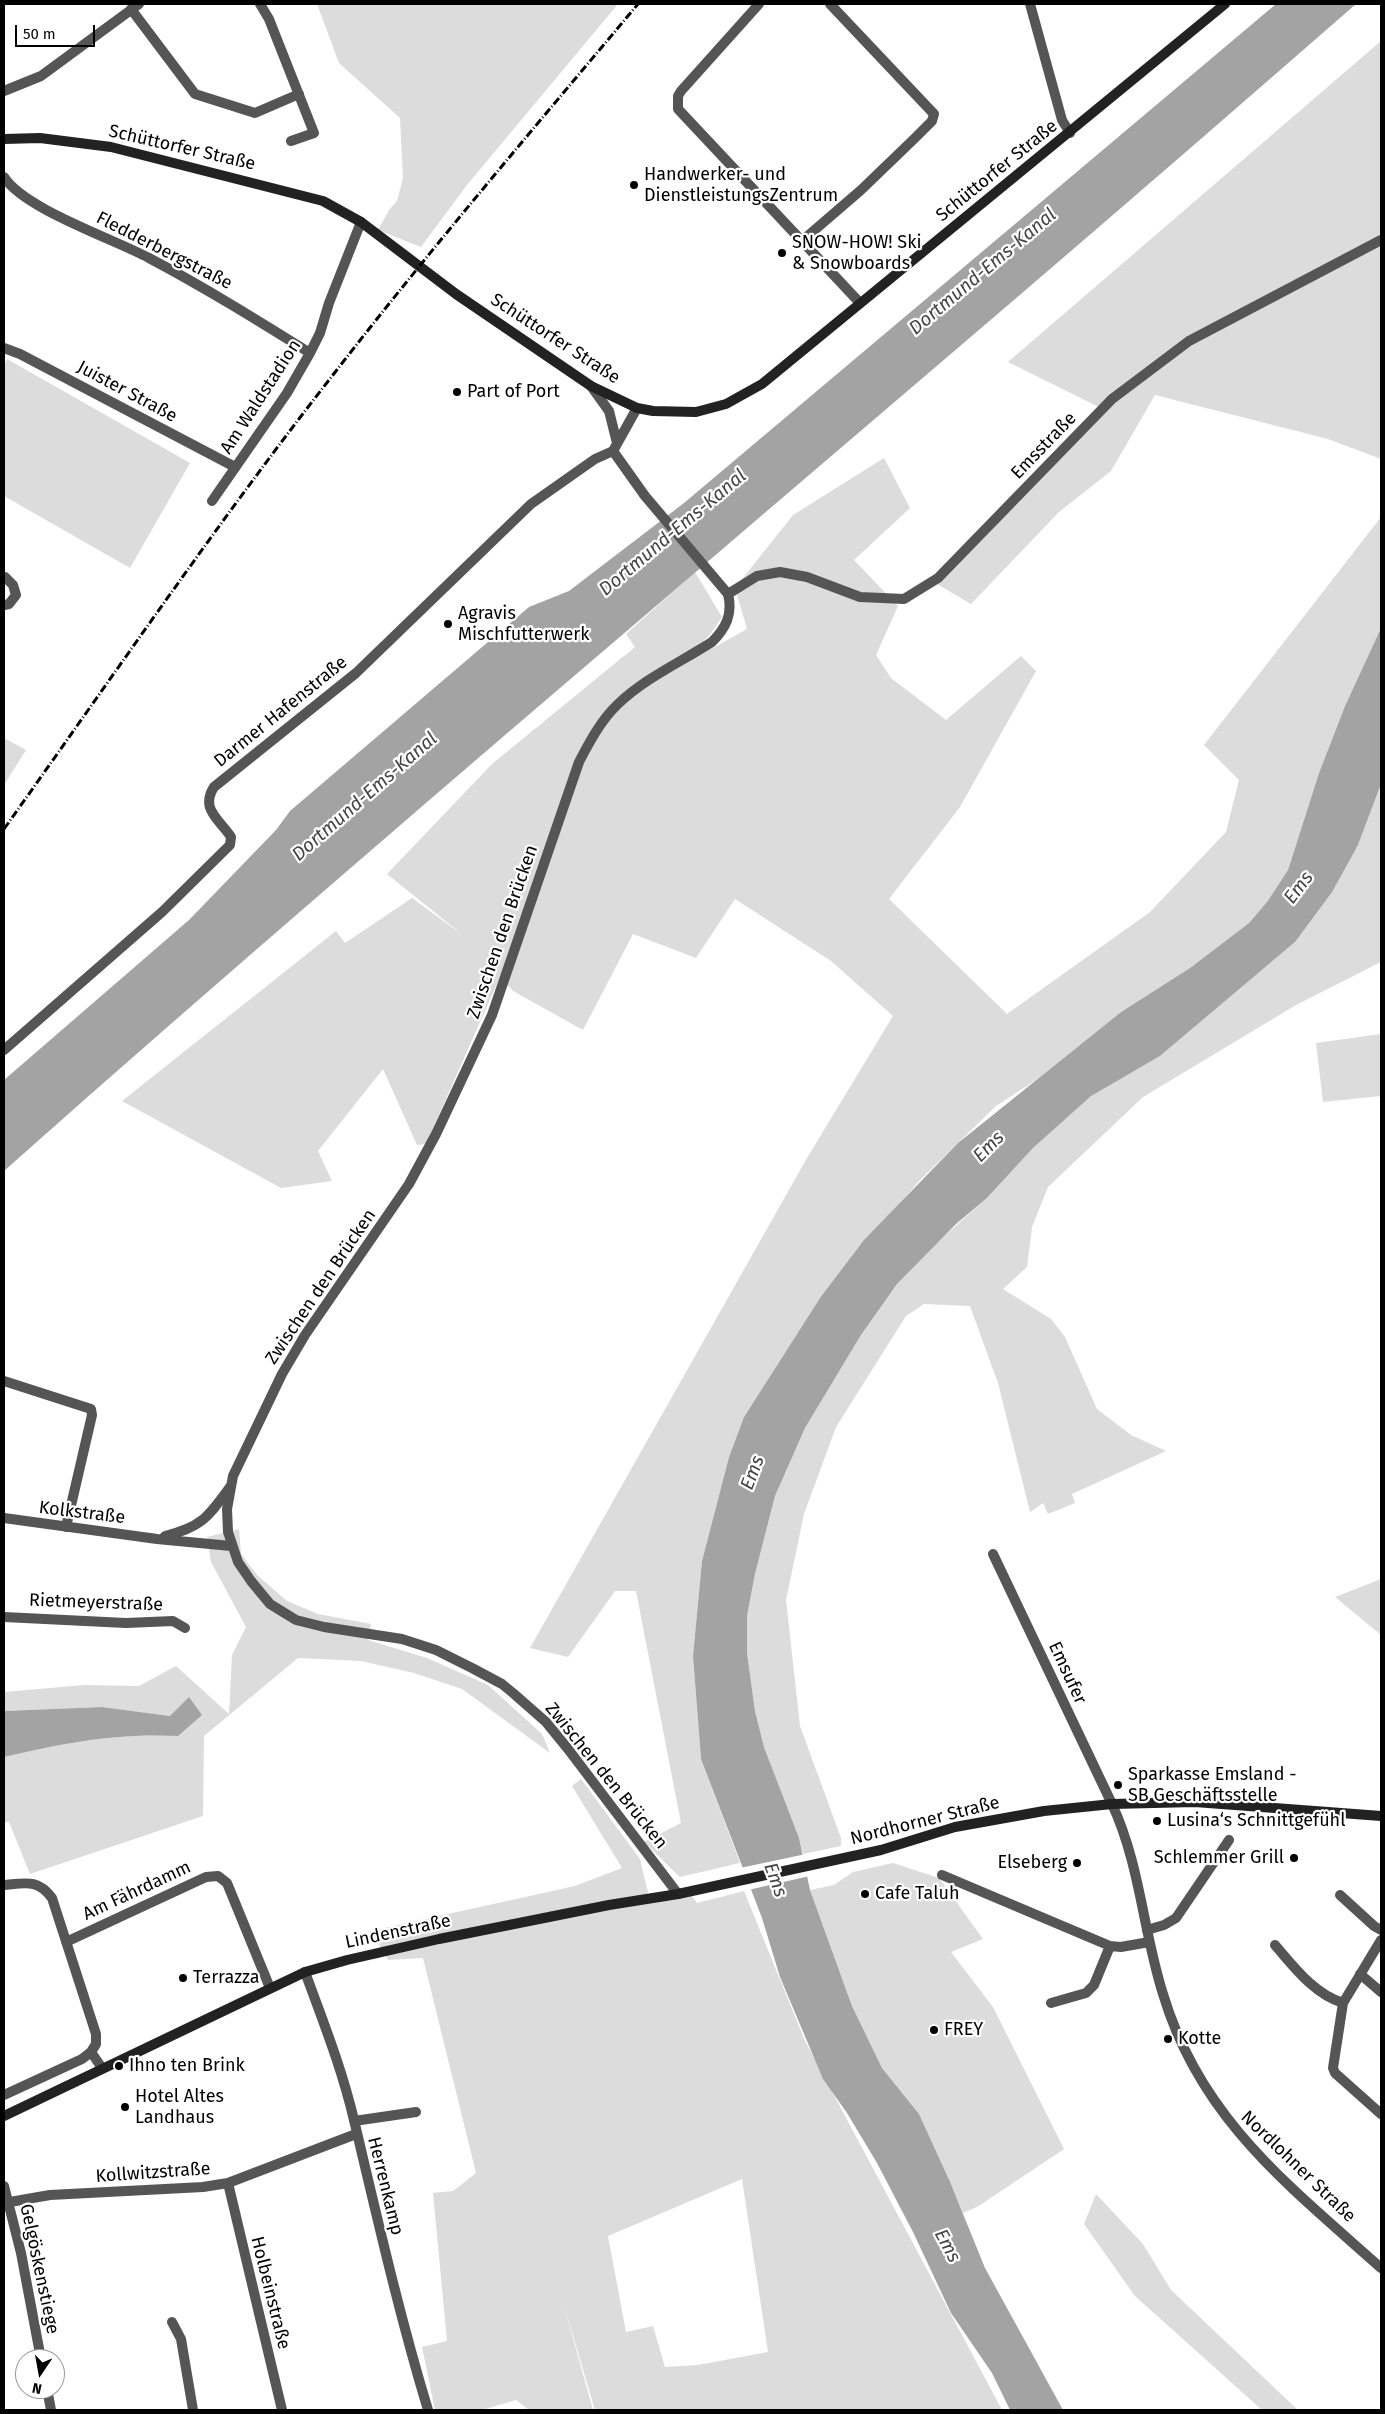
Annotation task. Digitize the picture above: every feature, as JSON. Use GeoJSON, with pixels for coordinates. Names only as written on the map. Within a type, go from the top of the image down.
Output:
{"type":"FeatureCollection","features":[{"type":"Feature","properties":{"kind":"main road","name":"Schüttorfer Straße"},"geometry":{"type":"LineString","coordinates":[[4,139],[40,138],[111,147],[324,201],[361,222],[456,294],[591,386],[637,408],[653,412],[696,412],[726,404],[762,384],[1225,4]]}},
{"type":"Feature","properties":{"kind":"main road","name":"Nordhorner Straße"},"geometry":{"type":"LineString","coordinates":[[718,1884],[881,1850],[955,1827],[1044,1811],[1112,1804],[1195,1802],[1381,1816]]}},
{"type":"Feature","properties":{"kind":"main road","name":"Lindenstraße"},"geometry":{"type":"LineString","coordinates":[[4,2116],[305,1972],[347,1960],[439,1939],[609,1905],[678,1894],[718,1884]]}},
{"type":"Feature","properties":{"kind":"street"},"geometry":{"type":"LineString","coordinates":[[260,4],[269,19],[314,133],[291,141]]}},
{"type":"Feature","properties":{"kind":"street"},"geometry":{"type":"LineString","coordinates":[[759,4],[681,91],[678,96],[678,109],[803,240],[860,303]]}},
{"type":"Feature","properties":{"kind":"street"},"geometry":{"type":"LineString","coordinates":[[803,240],[861,190],[934,117],[932,109],[830,4]]}},
{"type":"Feature","properties":{"kind":"street"},"geometry":{"type":"LineString","coordinates":[[1030,4],[1062,120],[1070,133]]}},
{"type":"Feature","properties":{"kind":"street"},"geometry":{"type":"LineString","coordinates":[[4,91],[41,76],[135,7],[195,94],[256,113],[299,94]]}},
{"type":"Feature","properties":{"kind":"street","name":"Fledderbergstraße"},"geometry":{"type":"LineString","coordinates":[[4,177],[13,190],[33,202],[147,257],[220,297],[310,353]]}},
{"type":"Feature","properties":{"kind":"street","name":"Am Waldstadion"},"geometry":{"type":"LineString","coordinates":[[212,501],[287,393],[310,353],[320,333],[329,303],[361,222]]}},
{"type":"Feature","properties":{"kind":"street","name":"Emsstraße"},"geometry":{"type":"LineString","coordinates":[[728,594],[756,576],[780,572],[807,577],[860,597],[904,599],[938,578],[1112,399],[1189,341],[1381,240]]}},
{"type":"Feature","properties":{"kind":"street","name":"Juister Straße"},"geometry":{"type":"LineString","coordinates":[[4,348],[20,354],[236,467]]}},
{"type":"Feature","properties":{"kind":"street"},"geometry":{"type":"LineString","coordinates":[[591,386],[609,411],[615,447],[645,496],[728,594]]}},
{"type":"Feature","properties":{"kind":"street"},"geometry":{"type":"LineString","coordinates":[[615,447],[637,408]]}},
{"type":"Feature","properties":{"kind":"street","name":"Darmer Hafenstraße"},"geometry":{"type":"LineString","coordinates":[[4,1050],[162,912],[230,845],[231,837],[208,805],[208,796],[214,787],[356,673],[530,504],[615,447]]}},
{"type":"Feature","properties":{"kind":"street"},"geometry":{"type":"LineString","coordinates":[[4,605],[9,604],[16,595],[13,585],[5,577]]}},
{"type":"Feature","properties":{"kind":"street","name":"Zwischen den Brücken"},"geometry":{"type":"LineString","coordinates":[[678,1894],[546,1722],[502,1684],[436,1650],[402,1638],[324,1627],[296,1620],[270,1604],[244,1572],[231,1546],[226,1509],[232,1476],[282,1374],[310,1328],[409,1184],[436,1134],[492,1016],[579,762],[592,738],[612,710],[636,689],[712,642],[722,632],[730,611],[728,594]]}},
{"type":"Feature","properties":{"kind":"street"},"geometry":{"type":"LineString","coordinates":[[4,1381],[90,1409],[90,1423],[66,1527]]}},
{"type":"Feature","properties":{"kind":"street","name":"Kolkstraße"},"geometry":{"type":"LineString","coordinates":[[157,1538],[189,1530],[205,1520],[230,1488]]}},
{"type":"Feature","properties":{"kind":"street","name":"Kolkstraße"},"geometry":{"type":"LineString","coordinates":[[4,1518],[231,1546]]}},
{"type":"Feature","properties":{"kind":"street","name":"Emsufer"},"geometry":{"type":"LineString","coordinates":[[993,1554],[1112,1804]]}},
{"type":"Feature","properties":{"kind":"street","name":"Rietmeyerstraße"},"geometry":{"type":"LineString","coordinates":[[4,1617],[126,1623],[173,1621],[185,1628]]}},
{"type":"Feature","properties":{"kind":"street","name":"Nordlohner Straße"},"geometry":{"type":"LineString","coordinates":[[1112,1804],[1127,1838],[1149,1942],[1164,1997],[1178,2036],[1191,2063],[1221,2112],[1237,2133],[1265,2162],[1381,2268]]}},
{"type":"Feature","properties":{"kind":"street"},"geometry":{"type":"LineString","coordinates":[[1147,1930],[1164,1925],[1176,1918],[1228,1840]]}},
{"type":"Feature","properties":{"kind":"street"},"geometry":{"type":"LineString","coordinates":[[942,1875],[1110,1946],[1128,1946],[1149,1942]]}},
{"type":"Feature","properties":{"kind":"street","name":"Am Fährdamm"},"geometry":{"type":"LineString","coordinates":[[66,1942],[206,1877],[218,1876],[228,1883],[270,1988]]}},
{"type":"Feature","properties":{"kind":"street"},"geometry":{"type":"LineString","coordinates":[[4,1885],[31,1883],[44,1887],[52,1898],[96,2034],[96,2044],[91,2052],[82,2058],[4,2094]]}},
{"type":"Feature","properties":{"kind":"street"},"geometry":{"type":"LineString","coordinates":[[1340,1895],[1374,1926],[1381,1930]]}},
{"type":"Feature","properties":{"kind":"street"},"geometry":{"type":"LineString","coordinates":[[1381,1940],[1343,2003],[1334,2068],[1335,2074],[1381,2114]]}},
{"type":"Feature","properties":{"kind":"street"},"geometry":{"type":"LineString","coordinates":[[1274,1945],[1307,1981],[1332,2000],[1343,2003]]}},
{"type":"Feature","properties":{"kind":"street"},"geometry":{"type":"LineString","coordinates":[[1051,2003],[1086,1993],[1094,1985],[1110,1946]]}},
{"type":"Feature","properties":{"kind":"street","name":"Herrenkamp"},"geometry":{"type":"LineString","coordinates":[[305,1972],[330,2038],[354,2121],[413,2360],[428,2410]]}},
{"type":"Feature","properties":{"kind":"street"},"geometry":{"type":"LineString","coordinates":[[1360,1974],[1381,1992]]}},
{"type":"Feature","properties":{"kind":"street"},"geometry":{"type":"LineString","coordinates":[[91,2052],[102,2068]]}},
{"type":"Feature","properties":{"kind":"street"},"geometry":{"type":"LineString","coordinates":[[354,2121],[416,2112]]}},
{"type":"Feature","properties":{"kind":"street","name":"Kollwitzstraße"},"geometry":{"type":"LineString","coordinates":[[6,2202],[50,2195],[203,2187],[228,2183],[356,2134]]}},
{"type":"Feature","properties":{"kind":"street","name":"Holbeinstraße"},"geometry":{"type":"LineString","coordinates":[[228,2183],[282,2410]]}},
{"type":"Feature","properties":{"kind":"street","name":"Gelgöskenstiege"},"geometry":{"type":"LineString","coordinates":[[4,2186],[6,2202],[23,2262],[39,2349]]}},
{"type":"Feature","properties":{"kind":"street"},"geometry":{"type":"LineString","coordinates":[[172,2322],[181,2340],[193,2410]]}},
{"type":"Feature","properties":{"kind":"shaded area"},"geometry":{"type":"Polygon","coordinates":[[[317,4],[618,4],[467,185],[421,247],[378,230],[389,210],[397,201],[403,178],[400,118],[339,63],[317,4]]]}},
{"type":"Feature","properties":{"kind":"shaded area"},"geometry":{"type":"Polygon","coordinates":[[[1381,41],[1381,459],[1328,439],[1155,395],[1111,471],[1059,512],[971,604],[937,584],[1103,409],[1008,362],[1381,41]]]}},
{"type":"Feature","properties":{"kind":"shaded area"},"geometry":{"type":"Polygon","coordinates":[[[7,359],[190,463],[130,568],[4,496],[4,365],[7,359]]]}},
{"type":"Feature","properties":{"kind":"shaded area"},"geometry":{"type":"Polygon","coordinates":[[[884,458],[910,508],[854,560],[898,606],[876,655],[891,678],[946,720],[1021,656],[1036,671],[960,807],[889,899],[1007,1014],[1150,912],[1226,832],[1239,780],[1204,745],[1381,517],[1381,628],[1345,706],[1319,773],[1288,870],[1267,902],[1249,923],[1190,968],[1121,1012],[1039,1078],[996,1106],[919,1181],[820,1298],[744,1417],[729,1457],[702,1561],[693,1656],[701,1759],[740,1863],[680,1877],[644,1842],[681,1823],[636,1591],[615,1591],[568,1657],[530,1648],[807,1158],[893,1016],[831,961],[735,899],[696,958],[633,934],[583,1030],[513,991],[500,977],[426,1144],[417,1145],[383,1069],[318,1151],[332,1181],[281,1188],[122,1101],[336,931],[345,943],[412,898],[464,936],[387,874],[492,764],[635,647],[626,634],[695,572],[722,617],[709,636],[667,674],[747,629],[735,588],[793,515],[884,458]]]}},
{"type":"Feature","properties":{"kind":"shaded area"},"geometry":{"type":"Polygon","coordinates":[[[4,738],[26,750],[4,785],[4,738]]]}},
{"type":"Feature","properties":{"kind":"shaded area"},"geometry":{"type":"Polygon","coordinates":[[[1381,784],[1381,962],[1296,1005],[1143,1097],[1048,1187],[1032,1227],[1027,1267],[1003,1289],[1051,1319],[1065,1337],[1097,1409],[1131,1435],[1166,1451],[1072,1494],[1075,1503],[1048,1514],[1043,1503],[1030,1512],[998,1383],[970,1306],[924,1304],[906,1316],[836,1427],[804,1514],[786,1600],[800,1726],[841,1838],[841,1846],[803,1854],[799,1838],[764,1747],[755,1711],[747,1653],[747,1616],[755,1574],[775,1496],[805,1428],[861,1335],[897,1284],[933,1246],[987,1198],[1033,1148],[1091,1095],[1160,1056],[1295,942],[1358,845],[1381,784]]]}},
{"type":"Feature","properties":{"kind":"shaded area"},"geometry":{"type":"Polygon","coordinates":[[[1381,1034],[1381,1096],[1323,1102],[1316,1043],[1381,1034]]]}},
{"type":"Feature","properties":{"kind":"shaded area"},"geometry":{"type":"Polygon","coordinates":[[[239,1529],[241,1554],[257,1575],[287,1601],[318,1614],[371,1624],[368,1640],[427,1658],[488,1685],[542,1734],[550,1753],[462,1689],[414,1673],[361,1661],[298,1658],[204,1736],[203,1816],[30,1874],[9,1822],[4,1822],[4,1757],[90,1740],[132,1736],[178,1736],[170,1716],[102,1707],[4,1711],[4,1692],[84,1685],[139,1686],[176,1666],[229,1714],[232,1655],[246,1627],[211,1562],[207,1537],[239,1529]]]}},
{"type":"Feature","properties":{"kind":"shaded area"},"geometry":{"type":"Polygon","coordinates":[[[1381,1579],[1381,1635],[1335,1597],[1381,1579]]]}},
{"type":"Feature","properties":{"kind":"shaded area"},"geometry":{"type":"Polygon","coordinates":[[[581,1779],[640,1859],[649,1897],[687,1889],[697,1903],[744,1891],[805,2041],[1002,2410],[595,2410],[563,2302],[593,2410],[529,2410],[516,2400],[482,2410],[435,2410],[422,2347],[447,2341],[433,2193],[453,2191],[476,2173],[423,1958],[388,1960],[371,1931],[575,1886],[622,1868],[572,1786],[581,1779]],[[742,2179],[608,2236],[626,2332],[653,2326],[665,2367],[698,2365],[768,2352],[742,2179]]]}},
{"type":"Feature","properties":{"kind":"shaded area","name":"FREY"},"geometry":{"type":"Polygon","coordinates":[[[893,1863],[939,1878],[983,1939],[951,1952],[993,2007],[1064,2149],[977,2207],[963,2213],[919,2114],[882,2068],[852,2006],[810,1890],[834,1885],[853,1872],[893,1863]]]}},
{"type":"Feature","properties":{"kind":"shaded area"},"geometry":{"type":"Polygon","coordinates":[[[1096,2194],[1143,2244],[1171,2290],[1298,2410],[1262,2410],[1135,2296],[1084,2224],[1096,2194]]]}},
{"type":"Feature","properties":{"kind":"water","name":"Dortmund-Ems-Kanal"},"geometry":{"type":"Polygon","coordinates":[[[1276,4],[1356,4],[340,877],[4,1171],[4,1080],[189,920],[276,830],[290,811],[529,607],[569,591],[684,503],[1276,4]]]}},
{"type":"Feature","properties":{"kind":"water","name":"Ems"},"geometry":{"type":"Polygon","coordinates":[[[1381,628],[1381,784],[1358,845],[1332,892],[1295,942],[1160,1056],[1091,1096],[1033,1148],[987,1198],[956,1224],[897,1284],[861,1335],[805,1428],[775,1496],[755,1574],[747,1616],[747,1653],[755,1711],[764,1747],[799,1838],[810,1890],[852,2006],[882,2068],[919,2114],[950,2182],[985,2268],[1063,2410],[1010,2410],[992,2373],[951,2313],[913,2232],[877,2163],[847,2113],[823,2079],[780,1977],[762,1918],[701,1759],[693,1656],[702,1561],[729,1457],[744,1417],[820,1298],[864,1240],[958,1143],[1121,1012],[1190,968],[1249,923],[1267,902],[1288,870],[1319,773],[1345,706],[1381,628]]]}},
{"type":"Feature","properties":{"kind":"water"},"geometry":{"type":"Polygon","coordinates":[[[189,1697],[202,1715],[178,1736],[132,1736],[90,1740],[4,1757],[4,1711],[102,1707],[170,1716],[189,1697]]]}},
{"type":"Feature","properties":{"kind":"pier"},"geometry":{"type":"Polygon","coordinates":[[[806,1854],[810,1876],[748,1890],[740,1868],[806,1854]]]}},
{"type":"Feature","properties":{"kind":"railway"},"geometry":{"type":"LineString","coordinates":[[4,829],[204,547],[329,380],[443,237],[638,4]]}},
{"type":"Feature","properties":{"kind":"place","name":"Handwerker- und DienstleistungsZentrum"},"geometry":{"type":"Point","coordinates":[634,185]}},
{"type":"Feature","properties":{"kind":"place","name":"SNOW-HOW! Ski & Snowboards"},"geometry":{"type":"Point","coordinates":[782,253]}},
{"type":"Feature","properties":{"kind":"place","name":"Part of Port"},"geometry":{"type":"Point","coordinates":[457,392]}},
{"type":"Feature","properties":{"kind":"place","name":"Agravis Mischfutterwerk"},"geometry":{"type":"Point","coordinates":[448,624]}},
{"type":"Feature","properties":{"kind":"place","name":"Sparkasse Emsland - SB Geschäftsstelle"},"geometry":{"type":"Point","coordinates":[1118,1785]}},
{"type":"Feature","properties":{"kind":"place","name":"Lusina‘s Schnittgefühl"},"geometry":{"type":"Point","coordinates":[1157,1821]}},
{"type":"Feature","properties":{"kind":"place","name":"Schlemmer Grill"},"geometry":{"type":"Point","coordinates":[1294,1858]}},
{"type":"Feature","properties":{"kind":"place","name":"Elseberg"},"geometry":{"type":"Point","coordinates":[1077,1863]}},
{"type":"Feature","properties":{"kind":"place","name":"Cafe Taluh"},"geometry":{"type":"Point","coordinates":[865,1894]}},
{"type":"Feature","properties":{"kind":"place","name":"Terrazza"},"geometry":{"type":"Point","coordinates":[183,1978]}},
{"type":"Feature","properties":{"kind":"place","name":"FREY"},"geometry":{"type":"Point","coordinates":[934,2030]}},
{"type":"Feature","properties":{"kind":"place","name":"Kotte"},"geometry":{"type":"Point","coordinates":[1168,2039]}},
{"type":"Feature","properties":{"kind":"place","name":"Ihno ten Brink"},"geometry":{"type":"Point","coordinates":[119,2066]}},
{"type":"Feature","properties":{"kind":"place","name":"Hotel Altes Landhaus"},"geometry":{"type":"Point","coordinates":[125,2107]}}]}
